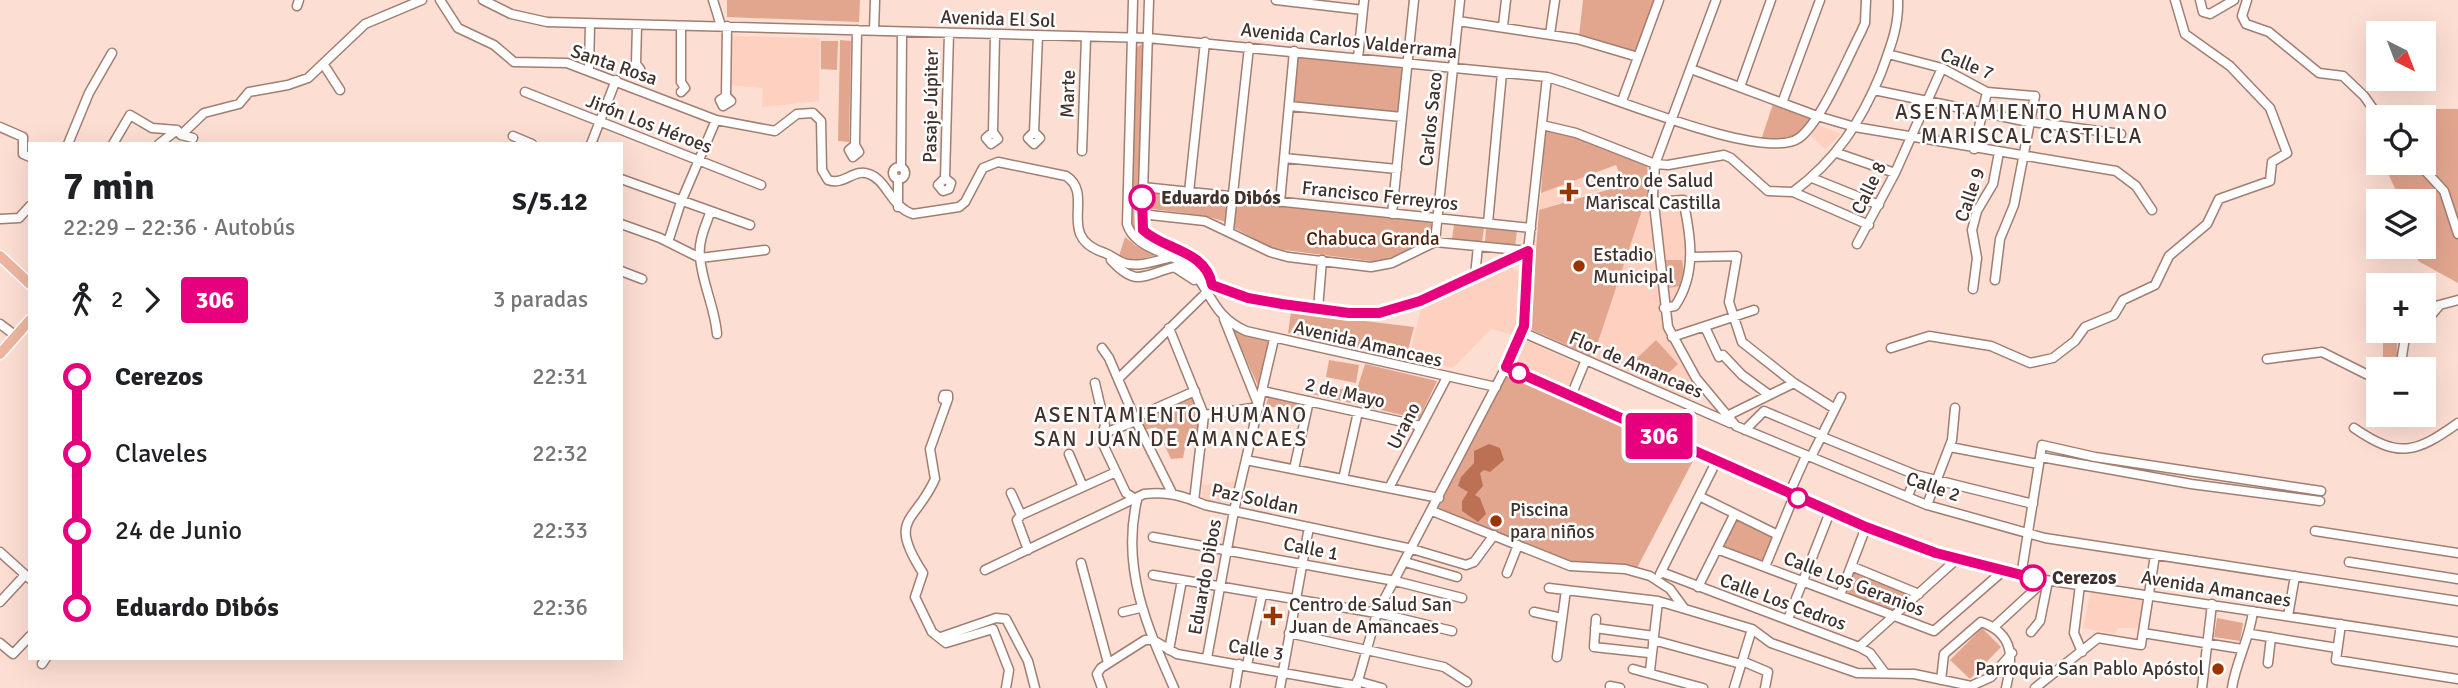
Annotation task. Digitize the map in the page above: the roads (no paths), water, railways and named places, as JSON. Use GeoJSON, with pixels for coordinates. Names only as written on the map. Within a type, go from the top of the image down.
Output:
{"type":"FeatureCollection","features":[{"type":"Feature","properties":{"kind":"main road"},"geometry":{"type":"LineString","coordinates":[[0,256],[28,282]]}},
{"type":"Feature","properties":{"kind":"main road"},"geometry":{"type":"LineString","coordinates":[[0,354],[28,322]]}},
{"type":"Feature","properties":{"kind":"street"},"geometry":{"type":"LineString","coordinates":[[162,142],[204,113],[239,104],[249,92],[288,85],[308,78],[365,24],[422,0]]}},
{"type":"Feature","properties":{"kind":"street","name":"Santa Rosa"},"geometry":{"type":"LineString","coordinates":[[440,0],[458,28],[494,45],[514,62],[557,62],[589,70],[716,120],[780,130],[797,114],[804,112],[817,115],[824,136],[824,176],[833,182],[861,172],[870,174],[898,206]]}},
{"type":"Feature","properties":{"kind":"street","name":"Avenida El Sol"},"geometry":{"type":"LineString","coordinates":[[484,0],[504,11],[532,19],[590,24],[1148,38]]}},
{"type":"Feature","properties":{"kind":"street"},"geometry":{"type":"LineString","coordinates":[[713,0],[724,26],[726,96]]}},
{"type":"Feature","properties":{"kind":"street"},"geometry":{"type":"LineString","coordinates":[[874,31],[875,0]]}},
{"type":"Feature","properties":{"kind":"street","name":"Avenida Amancaes"},"geometry":{"type":"LineString","coordinates":[[1133,0],[1127,224],[1134,237],[1186,266],[1224,318],[1246,331],[1496,387]]}},
{"type":"Feature","properties":{"kind":"street"},"geometry":{"type":"LineString","coordinates":[[1149,0],[1141,214],[1143,230],[1186,252],[1208,274],[1212,285]]}},
{"type":"Feature","properties":{"kind":"street"},"geometry":{"type":"LineString","coordinates":[[1276,0],[1363,10]]}},
{"type":"Feature","properties":{"kind":"street"},"geometry":{"type":"LineString","coordinates":[[1358,58],[1364,0]]}},
{"type":"Feature","properties":{"kind":"street"},"geometry":{"type":"LineString","coordinates":[[1392,214],[1414,0]]}},
{"type":"Feature","properties":{"kind":"street","name":"Carlos Saco"},"geometry":{"type":"LineString","coordinates":[[1435,242],[1460,0]]}},
{"type":"Feature","properties":{"kind":"street"},"geometry":{"type":"LineString","coordinates":[[1503,26],[1506,0]]}},
{"type":"Feature","properties":{"kind":"street"},"geometry":{"type":"LineString","coordinates":[[1550,34],[1555,0]]}},
{"type":"Feature","properties":{"kind":"street"},"geometry":{"type":"LineString","coordinates":[[1622,101],[1659,0]]}},
{"type":"Feature","properties":{"kind":"street","name":"Calle 2"},"geometry":{"type":"LineString","coordinates":[[1716,0],[1674,121],[1655,164],[1654,202],[1664,308],[1672,337],[1696,378],[1727,416],[1741,428],[1927,505],[2045,538],[2458,601]]}},
{"type":"Feature","properties":{"kind":"street"},"geometry":{"type":"LineString","coordinates":[[1740,87],[1771,0]]}},
{"type":"Feature","properties":{"kind":"street"},"geometry":{"type":"LineString","coordinates":[[1782,103],[1820,0]]}},
{"type":"Feature","properties":{"kind":"street","name":"Avenida Carlos Valderrama"},"geometry":{"type":"LineString","coordinates":[[1148,38],[1547,78],[1622,101],[1674,121],[1760,144],[1780,146],[1802,136],[1817,116],[1861,32],[1866,0]]}},
{"type":"Feature","properties":{"kind":"street"},"geometry":{"type":"LineString","coordinates":[[1793,192],[1812,178],[1837,153],[1855,127],[1888,54],[1898,24],[1898,0]]}},
{"type":"Feature","properties":{"kind":"street"},"geometry":{"type":"LineString","coordinates":[[1891,348],[1929,336],[1991,346],[2030,363],[2053,358],[2075,341],[2085,327],[2114,315],[2123,300],[2155,285],[2169,256],[2204,227],[2219,199],[2270,181],[2272,162],[2287,153],[2273,113],[2230,66],[2185,34],[2175,0]]}},
{"type":"Feature","properties":{"kind":"street"},"geometry":{"type":"LineString","coordinates":[[2200,0],[2203,12],[2210,14],[2234,0]]}},
{"type":"Feature","properties":{"kind":"street"},"geometry":{"type":"LineString","coordinates":[[2247,0],[2242,16],[2246,24],[2269,32],[2319,73],[2343,76],[2370,105]]}},
{"type":"Feature","properties":{"kind":"street"},"geometry":{"type":"LineString","coordinates":[[1458,21],[1550,34],[1638,57]]}},
{"type":"Feature","properties":{"kind":"street"},"geometry":{"type":"LineString","coordinates":[[589,70],[590,24]]}},
{"type":"Feature","properties":{"kind":"street"},"geometry":{"type":"LineString","coordinates":[[636,64],[637,25]]}},
{"type":"Feature","properties":{"kind":"street"},"geometry":{"type":"LineString","coordinates":[[681,26],[681,82]]}},
{"type":"Feature","properties":{"kind":"street"},"geometry":{"type":"LineString","coordinates":[[855,145],[857,30]]}},
{"type":"Feature","properties":{"kind":"street"},"geometry":{"type":"LineString","coordinates":[[902,32],[901,167],[906,173],[898,179],[898,206],[920,215],[959,207],[965,202],[983,168],[990,163],[1060,174],[1070,178],[1077,186],[1076,227],[1088,247],[1130,265],[1172,257]]}},
{"type":"Feature","properties":{"kind":"street","name":"Pasaje Júpiter"},"geometry":{"type":"LineString","coordinates":[[945,178],[949,33]]}},
{"type":"Feature","properties":{"kind":"street"},"geometry":{"type":"LineString","coordinates":[[993,132],[995,35]]}},
{"type":"Feature","properties":{"kind":"street"},"geometry":{"type":"LineString","coordinates":[[1034,132],[1038,36]]}},
{"type":"Feature","properties":{"kind":"street","name":"Marte"},"geometry":{"type":"LineString","coordinates":[[1082,151],[1086,38]]}},
{"type":"Feature","properties":{"kind":"street"},"geometry":{"type":"LineString","coordinates":[[1189,192],[1205,42]]}},
{"type":"Feature","properties":{"kind":"street"},"geometry":{"type":"LineString","coordinates":[[1229,230],[1249,47]]}},
{"type":"Feature","properties":{"kind":"street"},"geometry":{"type":"LineString","coordinates":[[1280,202],[1294,51]]}},
{"type":"Feature","properties":{"kind":"street"},"geometry":{"type":"LineString","coordinates":[[69,142],[89,93],[112,53]]}},
{"type":"Feature","properties":{"kind":"street","name":"Calle 7"},"geometry":{"type":"LineString","coordinates":[[1888,54],[1942,68],[1987,92],[2035,96],[2031,122]]}},
{"type":"Feature","properties":{"kind":"street"},"geometry":{"type":"LineString","coordinates":[[324,65],[340,90]]}},
{"type":"Feature","properties":{"kind":"street","name":"Calle 8"},"geometry":{"type":"LineString","coordinates":[[1857,244],[1895,173],[1942,68]]}},
{"type":"Feature","properties":{"kind":"street"},"geometry":{"type":"LineString","coordinates":[[1691,69],[1817,116],[1855,127],[2116,171],[2136,186],[2152,210]]}},
{"type":"Feature","properties":{"kind":"street"},"geometry":{"type":"LineString","coordinates":[[1488,223],[1502,73]]}},
{"type":"Feature","properties":{"kind":"street"},"geometry":{"type":"LineString","coordinates":[[1357,685],[1377,613],[1439,498],[1522,332],[1547,78]]}},
{"type":"Feature","properties":{"kind":"street"},"geometry":{"type":"LineString","coordinates":[[591,142],[616,80]]}},
{"type":"Feature","properties":{"kind":"street"},"geometry":{"type":"LineString","coordinates":[[1874,90],[2031,122],[2121,134]]}},
{"type":"Feature","properties":{"kind":"street","name":"Jirón Los Héroes"},"geometry":{"type":"LineString","coordinates":[[525,92],[761,185]]}},
{"type":"Feature","properties":{"kind":"street","name":"Calle 9"},"geometry":{"type":"LineString","coordinates":[[1974,149],[1987,92]]}},
{"type":"Feature","properties":{"kind":"street"},"geometry":{"type":"LineString","coordinates":[[1289,106],[1402,117]]}},
{"type":"Feature","properties":{"kind":"street"},"geometry":{"type":"LineString","coordinates":[[114,142],[130,115],[152,128],[179,132],[191,142]]}},
{"type":"Feature","properties":{"kind":"street"},"geometry":{"type":"LineString","coordinates":[[668,242],[681,202],[716,120]]}},
{"type":"Feature","properties":{"kind":"street"},"geometry":{"type":"LineString","coordinates":[[1996,280],[2000,239],[2014,205],[2031,122]]}},
{"type":"Feature","properties":{"kind":"street"},"geometry":{"type":"LineString","coordinates":[[1542,125],[1576,133],[1655,164],[1668,165],[1724,155],[1731,158],[1768,191],[1793,192],[1869,225]]}},
{"type":"Feature","properties":{"kind":"street"},"geometry":{"type":"LineString","coordinates":[[0,127],[23,137],[26,155]]}},
{"type":"Feature","properties":{"kind":"street"},"geometry":{"type":"LineString","coordinates":[[513,136],[527,142]]}},
{"type":"Feature","properties":{"kind":"street","name":"Calle 9"},"geometry":{"type":"LineString","coordinates":[[1973,289],[1977,258],[1972,230],[1977,211],[1993,184],[1999,152]]}},
{"type":"Feature","properties":{"kind":"street"},"geometry":{"type":"LineString","coordinates":[[1837,153],[1895,173]]}},
{"type":"Feature","properties":{"kind":"street"},"geometry":{"type":"LineString","coordinates":[[1284,159],[1397,169]]}},
{"type":"Feature","properties":{"kind":"street"},"geometry":{"type":"LineString","coordinates":[[2429,175],[2444,191],[2458,234]]}},
{"type":"Feature","properties":{"kind":"street"},"geometry":{"type":"LineString","coordinates":[[1812,178],[1878,205]]}},
{"type":"Feature","properties":{"kind":"street"},"geometry":{"type":"LineString","coordinates":[[623,180],[710,213],[750,225]]}},
{"type":"Feature","properties":{"kind":"street","name":"Francisco Ferreyros"},"geometry":{"type":"LineString","coordinates":[[1143,187],[1531,228]]}},
{"type":"Feature","properties":{"kind":"street"},"geometry":{"type":"LineString","coordinates":[[1654,202],[1684,200],[1690,257],[1688,280],[1678,302],[1664,308]]}},
{"type":"Feature","properties":{"kind":"street"},"geometry":{"type":"LineString","coordinates":[[0,219],[19,218],[28,208]]}},
{"type":"Feature","properties":{"kind":"street"},"geometry":{"type":"LineString","coordinates":[[710,213],[701,242],[700,258],[715,312],[718,334]]}},
{"type":"Feature","properties":{"kind":"street"},"geometry":{"type":"LineString","coordinates":[[1141,214],[1206,221],[1270,252],[1382,266],[1435,242],[1528,251]]}},
{"type":"Feature","properties":{"kind":"street"},"geometry":{"type":"LineString","coordinates":[[623,225],[700,258],[765,250]]}},
{"type":"Feature","properties":{"kind":"street"},"geometry":{"type":"LineString","coordinates":[[1475,276],[1478,246]]}},
{"type":"Feature","properties":{"kind":"street"},"geometry":{"type":"LineString","coordinates":[[1212,285],[1256,299],[1318,309],[1349,313],[1393,311],[1528,251]]}},
{"type":"Feature","properties":{"kind":"street"},"geometry":{"type":"LineString","coordinates":[[1105,253],[1128,277],[1137,278],[1174,267],[1199,284]]}},
{"type":"Feature","properties":{"kind":"street"},"geometry":{"type":"LineString","coordinates":[[1690,257],[1737,256],[1729,302],[1742,342],[1794,383],[1835,409]]}},
{"type":"Feature","properties":{"kind":"street"},"geometry":{"type":"LineString","coordinates":[[1318,309],[1322,260]]}},
{"type":"Feature","properties":{"kind":"street"},"geometry":{"type":"LineString","coordinates":[[16,270],[28,275]]}},
{"type":"Feature","properties":{"kind":"street"},"geometry":{"type":"LineString","coordinates":[[623,272],[642,279]]}},
{"type":"Feature","properties":{"kind":"street"},"geometry":{"type":"LineString","coordinates":[[1118,379],[1206,294],[1212,285]]}},
{"type":"Feature","properties":{"kind":"street"},"geometry":{"type":"LineString","coordinates":[[2436,305],[2458,300]]}},
{"type":"Feature","properties":{"kind":"street"},"geometry":{"type":"LineString","coordinates":[[2436,308],[2448,301]]}},
{"type":"Feature","properties":{"kind":"street"},"geometry":{"type":"LineString","coordinates":[[1672,337],[1754,310]]}},
{"type":"Feature","properties":{"kind":"street"},"geometry":{"type":"LineString","coordinates":[[1204,415],[1259,407],[1224,318]]}},
{"type":"Feature","properties":{"kind":"street"},"geometry":{"type":"LineString","coordinates":[[0,324],[16,337]]}},
{"type":"Feature","properties":{"kind":"street"},"geometry":{"type":"LineString","coordinates":[[1705,327],[1721,356],[1768,394]]}},
{"type":"Feature","properties":{"kind":"street"},"geometry":{"type":"LineString","coordinates":[[1170,328],[1204,415],[1194,501]]}},
{"type":"Feature","properties":{"kind":"street","name":"Flor de Amancaes"},"geometry":{"type":"LineString","coordinates":[[1522,332],[1585,362],[1595,362],[1741,428]]}},
{"type":"Feature","properties":{"kind":"street","name":"Eduardo Dibos"},"geometry":{"type":"LineString","coordinates":[[1206,658],[1234,512],[1274,339]]}},
{"type":"Feature","properties":{"kind":"street"},"geometry":{"type":"LineString","coordinates":[[1102,348],[1172,493]]}},
{"type":"Feature","properties":{"kind":"street"},"geometry":{"type":"LineString","coordinates":[[2267,359],[2322,352],[2366,374]]}},
{"type":"Feature","properties":{"kind":"street"},"geometry":{"type":"LineString","coordinates":[[1571,396],[1585,362]]}},
{"type":"Feature","properties":{"kind":"street","name":"Avenida Amancaes"},"geometry":{"type":"LineString","coordinates":[[1506,367],[1829,512],[1957,559],[2046,581],[2458,642]]}},
{"type":"Feature","properties":{"kind":"street","name":"Urano"},"geometry":{"type":"LineString","coordinates":[[1389,488],[1447,377]]}},
{"type":"Feature","properties":{"kind":"street"},"geometry":{"type":"LineString","coordinates":[[1095,383],[1105,426],[1101,440],[1126,493],[1137,500],[1133,542],[1140,608],[1174,688]]}},
{"type":"Feature","properties":{"kind":"street"},"geometry":{"type":"LineString","coordinates":[[1727,416],[1794,383]]}},
{"type":"Feature","properties":{"kind":"street"},"geometry":{"type":"LineString","coordinates":[[1102,434],[1136,421],[1141,415],[1195,391]]}},
{"type":"Feature","properties":{"kind":"street","name":"2 de Mayo"},"geometry":{"type":"LineString","coordinates":[[1263,391],[1421,426]]}},
{"type":"Feature","properties":{"kind":"street"},"geometry":{"type":"LineString","coordinates":[[1765,567],[1809,455],[1841,397]]}},
{"type":"Feature","properties":{"kind":"street"},"geometry":{"type":"LineString","coordinates":[[948,400],[930,449],[935,479],[906,525],[908,546],[923,573],[915,597],[932,632],[946,643],[993,629],[1009,670],[1006,688]]}},
{"type":"Feature","properties":{"kind":"street"},"geometry":{"type":"LineString","coordinates":[[1294,469],[1309,401]]}},
{"type":"Feature","properties":{"kind":"street"},"geometry":{"type":"LineString","coordinates":[[1927,505],[1950,447],[1955,408]]}},
{"type":"Feature","properties":{"kind":"street"},"geometry":{"type":"LineString","coordinates":[[1741,428],[1764,411],[1916,475],[2033,503]]}},
{"type":"Feature","properties":{"kind":"street"},"geometry":{"type":"LineString","coordinates":[[1343,479],[1358,412]]}},
{"type":"Feature","properties":{"kind":"street"},"geometry":{"type":"LineString","coordinates":[[2354,428],[2390,448],[2413,448],[2428,444],[2458,423]]}},
{"type":"Feature","properties":{"kind":"street"},"geometry":{"type":"LineString","coordinates":[[2021,576],[2042,445],[2095,457],[2321,491]]}},
{"type":"Feature","properties":{"kind":"street"},"geometry":{"type":"LineString","coordinates":[[1950,447],[2320,501]]}},
{"type":"Feature","properties":{"kind":"street"},"geometry":{"type":"LineString","coordinates":[[1069,454],[1083,487]]}},
{"type":"Feature","properties":{"kind":"street"},"geometry":{"type":"LineString","coordinates":[[1246,460],[1439,498]]}},
{"type":"Feature","properties":{"kind":"street"},"geometry":{"type":"LineString","coordinates":[[1659,576],[1716,462]]}},
{"type":"Feature","properties":{"kind":"street"},"geometry":{"type":"LineString","coordinates":[[1028,550],[1017,520],[1021,515],[1116,471]]}},
{"type":"Feature","properties":{"kind":"street"},"geometry":{"type":"LineString","coordinates":[[1908,496],[1916,475]]}},
{"type":"Feature","properties":{"kind":"street"},"geometry":{"type":"LineString","coordinates":[[1010,493],[1021,515]]}},
{"type":"Feature","properties":{"kind":"street","name":"Paz Soldan"},"geometry":{"type":"LineString","coordinates":[[985,570],[1137,500],[1144,494],[1172,493],[1234,512],[1412,548],[1469,565],[1494,535]]}},
{"type":"Feature","properties":{"kind":"street"},"geometry":{"type":"LineString","coordinates":[[1699,496],[1778,535]]}},
{"type":"Feature","properties":{"kind":"street"},"geometry":{"type":"LineString","coordinates":[[1432,511],[1577,568],[1625,569],[1659,576],[1685,610]]}},
{"type":"Feature","properties":{"kind":"street"},"geometry":{"type":"LineString","coordinates":[[1788,619],[1829,512]]}},
{"type":"Feature","properties":{"kind":"street"},"geometry":{"type":"LineString","coordinates":[[1698,587],[1734,514]]}},
{"type":"Feature","properties":{"kind":"street"},"geometry":{"type":"LineString","coordinates":[[1280,688],[1308,527]]}},
{"type":"Feature","properties":{"kind":"street"},"geometry":{"type":"LineString","coordinates":[[1840,595],[1866,527]]}},
{"type":"Feature","properties":{"kind":"street"},"geometry":{"type":"LineString","coordinates":[[2315,531],[2458,553]]}},
{"type":"Feature","properties":{"kind":"street","name":"Calle 1"},"geometry":{"type":"LineString","coordinates":[[1153,537],[1395,581],[1462,598]]}},
{"type":"Feature","properties":{"kind":"street"},"geometry":{"type":"LineString","coordinates":[[1507,573],[1518,545]]}},
{"type":"Feature","properties":{"kind":"street","name":"Calle Los Geranios"},"geometry":{"type":"LineString","coordinates":[[1717,549],[1937,631],[2003,572]]}},
{"type":"Feature","properties":{"kind":"street"},"geometry":{"type":"LineString","coordinates":[[0,552],[28,578],[0,602]]}},
{"type":"Feature","properties":{"kind":"street"},"geometry":{"type":"LineString","coordinates":[[2035,688],[2098,638],[2141,645],[2155,555]]}},
{"type":"Feature","properties":{"kind":"street"},"geometry":{"type":"LineString","coordinates":[[1859,647],[1957,559]]}},
{"type":"Feature","properties":{"kind":"street"},"geometry":{"type":"LineString","coordinates":[[1405,562],[1457,577]]}},
{"type":"Feature","properties":{"kind":"street"},"geometry":{"type":"LineString","coordinates":[[2349,562],[2458,579]]}},
{"type":"Feature","properties":{"kind":"street"},"geometry":{"type":"LineString","coordinates":[[1081,563],[1108,663]]}},
{"type":"Feature","properties":{"kind":"street"},"geometry":{"type":"LineString","coordinates":[[1851,566],[1919,594]]}},
{"type":"Feature","properties":{"kind":"street"},"geometry":{"type":"LineString","coordinates":[[1153,575],[1377,613],[1452,631]]}},
{"type":"Feature","properties":{"kind":"street","name":"Calle Los Cedros"},"geometry":{"type":"LineString","coordinates":[[1659,576],[1698,587],[1859,647],[1870,653],[1885,673]]}},
{"type":"Feature","properties":{"kind":"street"},"geometry":{"type":"LineString","coordinates":[[2288,616],[2295,576]]}},
{"type":"Feature","properties":{"kind":"street"},"geometry":{"type":"LineString","coordinates":[[1169,650],[1182,580]]}},
{"type":"Feature","properties":{"kind":"street"},"geometry":{"type":"LineString","coordinates":[[1994,627],[2046,581]]}},
{"type":"Feature","properties":{"kind":"street"},"geometry":{"type":"LineString","coordinates":[[2031,632],[2040,621],[2046,581]]}},
{"type":"Feature","properties":{"kind":"street"},"geometry":{"type":"LineString","coordinates":[[2080,585],[2074,633],[2082,652]]}},
{"type":"Feature","properties":{"kind":"street"},"geometry":{"type":"LineString","coordinates":[[1549,588],[1662,602],[1752,629],[1771,642],[1857,673],[1885,673],[1965,686],[1978,685],[1991,677],[2012,653]]}},
{"type":"Feature","properties":{"kind":"street"},"geometry":{"type":"LineString","coordinates":[[1650,671],[1649,653],[1662,602],[1671,597],[1670,589]]}},
{"type":"Feature","properties":{"kind":"street"},"geometry":{"type":"LineString","coordinates":[[1557,657],[1566,590]]}},
{"type":"Feature","properties":{"kind":"street"},"geometry":{"type":"LineString","coordinates":[[1235,688],[1262,595]]}},
{"type":"Feature","properties":{"kind":"street"},"geometry":{"type":"LineString","coordinates":[[2202,688],[2212,604]]}},
{"type":"Feature","properties":{"kind":"street"},"geometry":{"type":"LineString","coordinates":[[1123,612],[1140,608]]}},
{"type":"Feature","properties":{"kind":"street"},"geometry":{"type":"LineString","coordinates":[[2232,688],[2242,649],[2250,634],[2253,611]]}},
{"type":"Feature","properties":{"kind":"street"},"geometry":{"type":"LineString","coordinates":[[1534,612],[1562,618]]}},
{"type":"Feature","properties":{"kind":"street"},"geometry":{"type":"LineString","coordinates":[[941,638],[996,618],[1006,619],[1028,661],[1035,688]]}},
{"type":"Feature","properties":{"kind":"street"},"geometry":{"type":"LineString","coordinates":[[1649,653],[1594,647],[1596,623],[1768,672],[1765,688]]}},
{"type":"Feature","properties":{"kind":"street"},"geometry":{"type":"LineString","coordinates":[[1941,680],[1947,651],[1978,623],[1994,627],[2008,643],[2012,653],[2006,688]]}},
{"type":"Feature","properties":{"kind":"street"},"geometry":{"type":"LineString","coordinates":[[2341,624],[2336,660],[2458,679]]}},
{"type":"Feature","properties":{"kind":"street"},"geometry":{"type":"LineString","coordinates":[[1734,688],[1752,629]]}},
{"type":"Feature","properties":{"kind":"street"},"geometry":{"type":"LineString","coordinates":[[1289,633],[1451,669],[1467,682]]}},
{"type":"Feature","properties":{"kind":"street"},"geometry":{"type":"LineString","coordinates":[[2143,633],[2242,649]]}},
{"type":"Feature","properties":{"kind":"street"},"geometry":{"type":"LineString","coordinates":[[2250,634],[2337,648]]}},
{"type":"Feature","properties":{"kind":"street"},"geometry":{"type":"LineString","coordinates":[[2267,663],[2271,637]]}},
{"type":"Feature","properties":{"kind":"street"},"geometry":{"type":"LineString","coordinates":[[1,645],[13,654],[28,638]]}},
{"type":"Feature","properties":{"kind":"street"},"geometry":{"type":"LineString","coordinates":[[1102,688],[1097,674],[1108,663],[1145,640],[1153,640]]}},
{"type":"Feature","properties":{"kind":"street","name":"Calle 3"},"geometry":{"type":"LineString","coordinates":[[1153,640],[1169,650],[1206,658],[1382,688]]}},
{"type":"Feature","properties":{"kind":"street"},"geometry":{"type":"LineString","coordinates":[[1633,669],[1650,671],[1688,686],[1703,688]]}},
{"type":"Feature","properties":{"kind":"street"},"geometry":{"type":"LineString","coordinates":[[1610,686],[1620,688]]}},
{"type":"Feature","properties":{"kind":"place","name":"Centro de Salud Mariscal Castilla"},"geometry":{"type":"Point","coordinates":[1569,192]}},
{"type":"Feature","properties":{"kind":"place","name":"Eduardo Dibós"},"geometry":{"type":"Point","coordinates":[1142,198]}},
{"type":"Feature","properties":{"kind":"place","name":"Estadio Municipal"},"geometry":{"type":"Point","coordinates":[1579,266]}},
{"type":"Feature","properties":{"kind":"place","name":"Piscina para niños"},"geometry":{"type":"Point","coordinates":[1496,521]}},
{"type":"Feature","properties":{"kind":"place","name":"Cerezos"},"geometry":{"type":"Point","coordinates":[2033,578]}},
{"type":"Feature","properties":{"kind":"place","name":"Centro de Salud San Juan de Amancaes"},"geometry":{"type":"Point","coordinates":[1273,616]}},
{"type":"Feature","properties":{"kind":"place","name":"Parroquia San Pablo Apóstol"},"geometry":{"type":"Point","coordinates":[2218,669]}},
{"type":"Feature","properties":{"kind":"district","name":"ASENTAMIENTO HUMANO MARISCAL CASTILLA"},"geometry":{"type":"Point","coordinates":[2032,124]}},
{"type":"Feature","properties":{"kind":"district","name":"ASENTAMIENTO HUMANO SAN JUAN DE AMANCAES"},"geometry":{"type":"Point","coordinates":[1171,427]}},
{"type":"Feature","properties":{"kind":"park label","name":"Chabuca Granda"},"geometry":{"type":"Point","coordinates":[1373,239]}}]}
